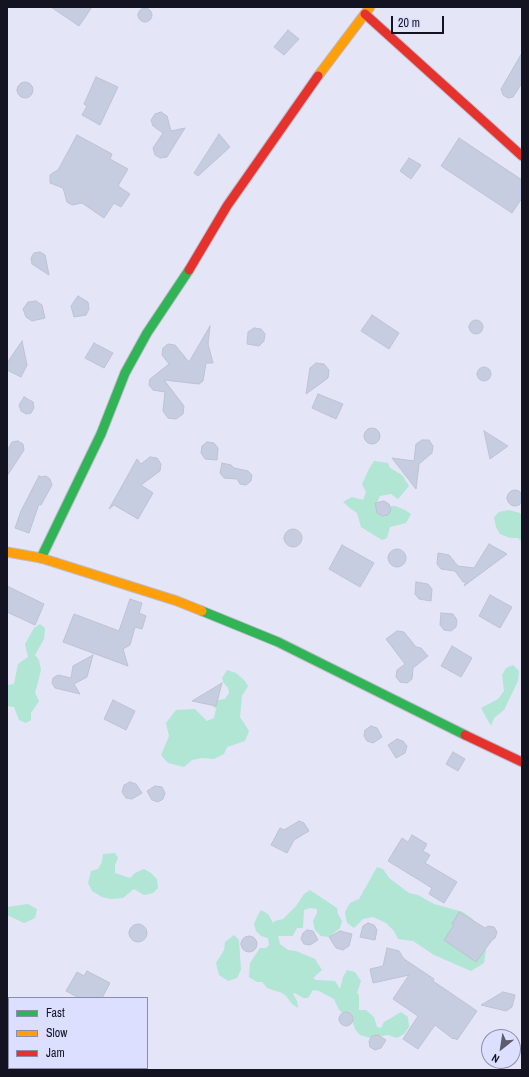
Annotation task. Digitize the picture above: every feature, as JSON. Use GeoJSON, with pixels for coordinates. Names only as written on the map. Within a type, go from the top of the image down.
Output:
{"type":"FeatureCollection","features":[{"type":"Feature","properties":{"kind":"street"},"geometry":{"type":"LineString","coordinates":[[41,558],[101,434],[125,373],[147,333],[186,275],[227,206],[331,58],[368,10],[522,156]]}},
{"type":"Feature","properties":{"kind":"street"},"geometry":{"type":"LineString","coordinates":[[7,552],[41,558],[177,601],[278,642],[395,701],[522,762]]}},
{"type":"Feature","properties":{"kind":"green space"},"geometry":{"type":"Polygon","coordinates":[[[374,461],[388,463],[390,468],[402,475],[409,486],[398,499],[391,494],[380,496],[375,507],[395,506],[411,514],[406,523],[390,527],[387,538],[382,540],[361,527],[357,513],[343,502],[352,497],[363,500],[366,492],[362,484],[374,461]]]}},
{"type":"Feature","properties":{"kind":"green space"},"geometry":{"type":"Polygon","coordinates":[[[509,510],[520,513],[522,516],[522,542],[518,538],[510,538],[500,534],[496,527],[494,517],[499,512],[509,510]]]}},
{"type":"Feature","properties":{"kind":"green space"},"geometry":{"type":"Polygon","coordinates":[[[40,624],[45,628],[44,639],[35,655],[39,660],[41,670],[35,693],[39,701],[31,713],[31,720],[26,723],[19,720],[14,707],[7,706],[7,683],[9,685],[14,684],[18,664],[28,657],[25,644],[34,628],[40,624]]]}},
{"type":"Feature","properties":{"kind":"green space"},"geometry":{"type":"Polygon","coordinates":[[[513,665],[519,671],[518,681],[504,710],[494,718],[491,726],[481,708],[498,699],[504,691],[502,675],[506,668],[513,665]]]}},
{"type":"Feature","properties":{"kind":"green space"},"geometry":{"type":"Polygon","coordinates":[[[227,670],[236,673],[248,686],[242,696],[240,717],[249,731],[245,741],[227,747],[224,754],[214,759],[202,758],[192,760],[184,767],[168,763],[161,755],[169,736],[166,723],[176,710],[195,709],[207,721],[214,718],[216,709],[213,706],[218,700],[225,699],[229,693],[228,688],[223,682],[222,678],[227,670]]]}},
{"type":"Feature","properties":{"kind":"green space"},"geometry":{"type":"Polygon","coordinates":[[[115,853],[118,858],[115,865],[115,873],[130,878],[135,873],[144,869],[157,879],[158,888],[153,893],[144,895],[134,889],[123,898],[111,899],[102,897],[92,891],[88,883],[91,871],[98,869],[102,862],[103,854],[115,853]]]}},
{"type":"Feature","properties":{"kind":"green space"},"geometry":{"type":"Polygon","coordinates":[[[377,867],[383,869],[389,878],[409,893],[418,895],[434,904],[463,912],[473,919],[486,950],[484,963],[471,971],[434,955],[413,941],[398,939],[394,931],[386,923],[373,917],[363,919],[354,928],[347,923],[345,912],[350,903],[359,899],[377,867]]]}},
{"type":"Feature","properties":{"kind":"green space"},"geometry":{"type":"Polygon","coordinates":[[[310,890],[337,908],[338,914],[342,921],[340,928],[329,937],[321,936],[315,930],[313,921],[317,913],[317,909],[310,908],[304,910],[303,928],[297,928],[293,936],[278,936],[280,944],[288,950],[296,951],[315,959],[322,970],[313,978],[316,980],[335,981],[340,989],[343,977],[347,970],[355,972],[361,981],[357,993],[359,995],[359,1010],[366,1010],[374,1017],[377,1027],[381,1028],[384,1022],[401,1012],[408,1017],[409,1027],[404,1034],[397,1038],[388,1035],[370,1038],[360,1035],[355,1029],[350,1014],[344,1014],[339,1010],[334,999],[319,991],[313,990],[308,998],[303,998],[295,993],[293,994],[297,1001],[298,1008],[282,993],[267,988],[262,982],[257,982],[249,977],[250,963],[260,948],[266,948],[269,945],[268,938],[261,936],[256,931],[254,924],[261,910],[268,914],[273,923],[283,919],[296,906],[304,894],[310,890]]]}},
{"type":"Feature","properties":{"kind":"green space"},"geometry":{"type":"Polygon","coordinates":[[[28,904],[37,909],[35,918],[24,923],[7,915],[7,907],[28,904]]]}},
{"type":"Feature","properties":{"kind":"green space"},"geometry":{"type":"Polygon","coordinates":[[[234,935],[239,940],[241,970],[237,978],[228,981],[219,975],[216,963],[224,950],[225,942],[234,935]]]}},
{"type":"Feature","properties":{"kind":"building"},"geometry":{"type":"Polygon","coordinates":[[[51,7],[92,7],[79,26],[51,7]]]}},
{"type":"Feature","properties":{"kind":"building"},"geometry":{"type":"Polygon","coordinates":[[[142,8],[148,8],[152,12],[152,18],[148,22],[142,22],[138,18],[138,12],[142,8]]]}},
{"type":"Feature","properties":{"kind":"building"},"geometry":{"type":"Polygon","coordinates":[[[288,30],[299,39],[284,55],[274,47],[288,30]]]}},
{"type":"Feature","properties":{"kind":"building"},"geometry":{"type":"Polygon","coordinates":[[[522,53],[522,83],[513,97],[508,98],[503,95],[501,89],[522,53]]]}},
{"type":"Feature","properties":{"kind":"building"},"geometry":{"type":"Polygon","coordinates":[[[96,77],[118,87],[100,125],[82,115],[87,106],[84,104],[96,77]]]}},
{"type":"Feature","properties":{"kind":"building"},"geometry":{"type":"Polygon","coordinates":[[[22,82],[28,82],[33,87],[31,96],[28,98],[22,98],[17,93],[17,87],[22,82]]]}},
{"type":"Feature","properties":{"kind":"building"},"geometry":{"type":"Polygon","coordinates":[[[161,112],[167,116],[171,131],[185,128],[167,157],[160,158],[155,155],[153,148],[163,133],[153,126],[151,120],[155,114],[161,112]]]}},
{"type":"Feature","properties":{"kind":"building"},"geometry":{"type":"Polygon","coordinates":[[[219,134],[230,147],[198,176],[194,173],[219,134]]]}},
{"type":"Feature","properties":{"kind":"building"},"geometry":{"type":"Polygon","coordinates":[[[77,135],[112,154],[110,159],[128,169],[118,186],[130,194],[121,207],[114,203],[104,218],[82,203],[72,205],[67,202],[63,188],[50,183],[50,175],[58,170],[77,135]]]}},
{"type":"Feature","properties":{"kind":"building"},"geometry":{"type":"Polygon","coordinates":[[[459,138],[522,180],[522,198],[512,213],[441,166],[459,138]]]}},
{"type":"Feature","properties":{"kind":"building"},"geometry":{"type":"Polygon","coordinates":[[[409,158],[421,165],[411,179],[400,171],[409,158]]]}},
{"type":"Feature","properties":{"kind":"building"},"geometry":{"type":"Polygon","coordinates":[[[40,252],[45,255],[49,275],[32,264],[31,258],[34,253],[40,252]]]}},
{"type":"Feature","properties":{"kind":"building"},"geometry":{"type":"Polygon","coordinates":[[[78,296],[88,302],[89,309],[86,315],[74,317],[71,306],[78,296]]]}},
{"type":"Feature","properties":{"kind":"building"},"geometry":{"type":"Polygon","coordinates":[[[36,301],[42,305],[45,318],[32,321],[26,317],[23,309],[28,302],[36,301]]]}},
{"type":"Feature","properties":{"kind":"building"},"geometry":{"type":"Polygon","coordinates":[[[372,315],[399,333],[389,349],[361,331],[372,315]]]}},
{"type":"Feature","properties":{"kind":"building"},"geometry":{"type":"Polygon","coordinates":[[[473,320],[479,320],[483,324],[483,330],[479,334],[473,334],[469,330],[469,324],[473,320]]]}},
{"type":"Feature","properties":{"kind":"building"},"geometry":{"type":"Polygon","coordinates":[[[210,326],[208,344],[213,363],[206,363],[203,381],[199,384],[164,380],[184,406],[183,414],[176,419],[168,418],[163,411],[165,392],[153,390],[149,385],[150,379],[169,364],[162,355],[163,348],[168,344],[175,345],[189,362],[210,326]]]}},
{"type":"Feature","properties":{"kind":"building"},"geometry":{"type":"Polygon","coordinates":[[[254,328],[261,329],[265,334],[264,341],[259,346],[247,344],[248,332],[254,328]]]}},
{"type":"Feature","properties":{"kind":"building"},"geometry":{"type":"Polygon","coordinates":[[[22,341],[27,365],[21,377],[7,370],[7,363],[22,341]]]}},
{"type":"Feature","properties":{"kind":"building"},"geometry":{"type":"Polygon","coordinates":[[[94,343],[113,353],[104,368],[85,358],[94,343]]]}},
{"type":"Feature","properties":{"kind":"building"},"geometry":{"type":"Polygon","coordinates":[[[316,363],[324,364],[329,370],[328,378],[306,394],[310,368],[316,363]]]}},
{"type":"Feature","properties":{"kind":"building"},"geometry":{"type":"Polygon","coordinates":[[[481,367],[487,367],[491,371],[491,377],[487,381],[481,381],[477,377],[477,371],[481,367]]]}},
{"type":"Feature","properties":{"kind":"building"},"geometry":{"type":"Polygon","coordinates":[[[318,394],[343,404],[336,419],[312,408],[318,394]]]}},
{"type":"Feature","properties":{"kind":"building"},"geometry":{"type":"Polygon","coordinates":[[[24,397],[33,402],[34,408],[31,413],[26,414],[21,411],[19,405],[24,397]]]}},
{"type":"Feature","properties":{"kind":"building"},"geometry":{"type":"Polygon","coordinates":[[[372,428],[378,430],[380,436],[378,442],[372,444],[366,442],[364,436],[366,430],[372,428]]]}},
{"type":"Feature","properties":{"kind":"building"},"geometry":{"type":"Polygon","coordinates":[[[484,431],[508,446],[490,459],[484,431]]]}},
{"type":"Feature","properties":{"kind":"building"},"geometry":{"type":"Polygon","coordinates":[[[422,440],[429,440],[433,446],[432,453],[419,464],[416,489],[392,458],[414,461],[416,444],[422,440]]]}},
{"type":"Feature","properties":{"kind":"building"},"geometry":{"type":"Polygon","coordinates":[[[18,441],[23,444],[24,450],[7,476],[7,451],[12,442],[18,441]]]}},
{"type":"Feature","properties":{"kind":"building"},"geometry":{"type":"Polygon","coordinates":[[[207,442],[214,443],[218,448],[217,460],[205,459],[201,453],[202,446],[207,442]]]}},
{"type":"Feature","properties":{"kind":"building"},"geometry":{"type":"Polygon","coordinates":[[[150,457],[157,458],[161,464],[160,471],[141,485],[153,493],[138,519],[114,505],[109,509],[137,459],[141,464],[150,457]]]}},
{"type":"Feature","properties":{"kind":"building"},"geometry":{"type":"Polygon","coordinates":[[[222,463],[231,465],[234,468],[248,471],[252,475],[251,481],[246,485],[240,484],[237,479],[224,478],[220,473],[222,463]]]}},
{"type":"Feature","properties":{"kind":"building"},"geometry":{"type":"Polygon","coordinates":[[[39,476],[46,476],[50,479],[52,485],[41,505],[39,504],[29,533],[15,528],[21,511],[39,476]]]}},
{"type":"Feature","properties":{"kind":"building"},"geometry":{"type":"Polygon","coordinates":[[[515,490],[522,495],[523,498],[518,505],[515,506],[508,501],[507,498],[512,491],[515,490]]]}},
{"type":"Feature","properties":{"kind":"building"},"geometry":{"type":"Polygon","coordinates":[[[384,501],[389,504],[391,510],[388,515],[382,516],[377,513],[375,503],[384,501]]]}},
{"type":"Feature","properties":{"kind":"building"},"geometry":{"type":"Polygon","coordinates":[[[293,529],[299,532],[302,538],[299,544],[293,547],[287,544],[284,538],[287,532],[293,529]]]}},
{"type":"Feature","properties":{"kind":"building"},"geometry":{"type":"Polygon","coordinates":[[[489,544],[507,554],[464,586],[466,582],[463,582],[455,571],[441,569],[437,564],[438,553],[449,555],[458,566],[474,568],[489,544]]]}},
{"type":"Feature","properties":{"kind":"building"},"geometry":{"type":"Polygon","coordinates":[[[342,545],[374,563],[360,587],[329,569],[342,545]]]}},
{"type":"Feature","properties":{"kind":"building"},"geometry":{"type":"Polygon","coordinates":[[[397,549],[403,552],[406,558],[403,564],[397,567],[391,564],[388,558],[391,552],[397,549]]]}},
{"type":"Feature","properties":{"kind":"building"},"geometry":{"type":"Polygon","coordinates":[[[416,582],[428,584],[432,589],[431,601],[419,599],[415,594],[416,582]]]}},
{"type":"Feature","properties":{"kind":"building"},"geometry":{"type":"Polygon","coordinates":[[[7,586],[44,604],[35,625],[7,612],[7,586]]]}},
{"type":"Feature","properties":{"kind":"building"},"geometry":{"type":"Polygon","coordinates":[[[490,595],[512,607],[500,628],[479,616],[490,595]]]}},
{"type":"Feature","properties":{"kind":"building"},"geometry":{"type":"Polygon","coordinates":[[[130,599],[142,603],[139,613],[146,616],[142,629],[135,627],[130,645],[123,649],[128,666],[63,642],[74,614],[119,631],[130,599]]]}},
{"type":"Feature","properties":{"kind":"building"},"geometry":{"type":"Polygon","coordinates":[[[441,613],[453,614],[457,620],[456,627],[451,631],[444,630],[440,625],[441,613]]]}},
{"type":"Feature","properties":{"kind":"building"},"geometry":{"type":"Polygon","coordinates":[[[397,631],[404,632],[416,647],[421,648],[428,656],[413,668],[412,679],[407,683],[400,682],[396,677],[397,670],[405,664],[386,639],[397,631]]]}},
{"type":"Feature","properties":{"kind":"building"},"geometry":{"type":"Polygon","coordinates":[[[452,646],[472,658],[461,677],[441,666],[452,646]]]}},
{"type":"Feature","properties":{"kind":"building"},"geometry":{"type":"Polygon","coordinates":[[[93,655],[87,677],[74,684],[80,694],[55,688],[52,683],[53,678],[58,675],[71,678],[73,666],[93,655]]]}},
{"type":"Feature","properties":{"kind":"building"},"geometry":{"type":"Polygon","coordinates":[[[222,683],[216,706],[192,701],[222,683]]]}},
{"type":"Feature","properties":{"kind":"building"},"geometry":{"type":"Polygon","coordinates":[[[113,700],[135,711],[126,730],[104,719],[113,700]]]}},
{"type":"Feature","properties":{"kind":"building"},"geometry":{"type":"Polygon","coordinates":[[[371,726],[377,728],[382,737],[373,743],[367,741],[364,736],[365,730],[371,726]]]}},
{"type":"Feature","properties":{"kind":"building"},"geometry":{"type":"Polygon","coordinates":[[[397,739],[403,741],[407,746],[405,753],[396,758],[388,745],[397,739]]]}},
{"type":"Feature","properties":{"kind":"building"},"geometry":{"type":"Polygon","coordinates":[[[453,752],[465,759],[458,771],[446,764],[453,752]]]}},
{"type":"Feature","properties":{"kind":"building"},"geometry":{"type":"Polygon","coordinates":[[[130,782],[136,784],[142,793],[132,799],[126,798],[122,792],[124,785],[130,782]]]}},
{"type":"Feature","properties":{"kind":"building"},"geometry":{"type":"Polygon","coordinates":[[[155,786],[162,787],[165,793],[163,799],[158,802],[152,800],[147,791],[155,786]]]}},
{"type":"Feature","properties":{"kind":"building"},"geometry":{"type":"Polygon","coordinates":[[[299,821],[304,823],[309,831],[294,840],[287,853],[271,845],[280,828],[284,830],[299,821]]]}},
{"type":"Feature","properties":{"kind":"building"},"geometry":{"type":"Polygon","coordinates":[[[412,835],[427,844],[423,851],[430,855],[425,863],[457,882],[444,903],[429,894],[432,888],[388,861],[402,838],[408,842],[412,835]]]}},
{"type":"Feature","properties":{"kind":"building"},"geometry":{"type":"Polygon","coordinates":[[[459,912],[485,928],[488,926],[494,927],[497,932],[495,938],[476,962],[444,940],[454,925],[452,924],[459,912]]]}},
{"type":"Feature","properties":{"kind":"building"},"geometry":{"type":"Polygon","coordinates":[[[368,923],[374,925],[377,930],[375,940],[360,937],[363,926],[368,923]]]}},
{"type":"Feature","properties":{"kind":"building"},"geometry":{"type":"Polygon","coordinates":[[[138,924],[144,927],[147,933],[144,939],[138,942],[132,939],[129,933],[132,927],[138,924]]]}},
{"type":"Feature","properties":{"kind":"building"},"geometry":{"type":"Polygon","coordinates":[[[307,930],[313,931],[318,940],[310,945],[304,944],[301,939],[303,933],[307,930]]]}},
{"type":"Feature","properties":{"kind":"building"},"geometry":{"type":"Polygon","coordinates":[[[340,931],[352,934],[349,946],[343,950],[336,948],[329,937],[340,931]]]}},
{"type":"Feature","properties":{"kind":"building"},"geometry":{"type":"Polygon","coordinates":[[[249,936],[256,941],[257,944],[252,951],[249,952],[242,947],[241,944],[246,937],[249,936]]]}},
{"type":"Feature","properties":{"kind":"building"},"geometry":{"type":"Polygon","coordinates":[[[387,948],[399,951],[404,959],[477,1011],[457,1040],[454,1038],[453,1039],[435,1025],[418,1049],[403,1039],[418,1016],[393,999],[409,975],[373,983],[370,969],[383,966],[387,948]]]}},
{"type":"Feature","properties":{"kind":"building"},"geometry":{"type":"Polygon","coordinates":[[[87,971],[110,983],[103,997],[77,997],[66,991],[77,972],[84,976],[87,971]]]}},
{"type":"Feature","properties":{"kind":"building"},"geometry":{"type":"Polygon","coordinates":[[[503,992],[515,995],[512,1007],[506,1011],[481,1005],[503,992]]]}},
{"type":"Feature","properties":{"kind":"building"},"geometry":{"type":"Polygon","coordinates":[[[343,1012],[349,1012],[353,1016],[353,1022],[349,1026],[343,1026],[339,1022],[339,1016],[343,1012]]]}},
{"type":"Feature","properties":{"kind":"building"},"geometry":{"type":"Polygon","coordinates":[[[378,1035],[386,1040],[381,1048],[375,1050],[370,1047],[369,1041],[372,1036],[378,1035]]]}},
{"type":"Feature","properties":{"kind":"traffic: fast"},"geometry":{"type":"LineString","coordinates":[[41,558],[101,434],[125,373],[147,333],[189,270]]}},
{"type":"Feature","properties":{"kind":"traffic: fast"},"geometry":{"type":"LineString","coordinates":[[202,611],[278,642],[465,735]]}},
{"type":"Feature","properties":{"kind":"traffic: slow"},"geometry":{"type":"LineString","coordinates":[[318,76],[370,7]]}},
{"type":"Feature","properties":{"kind":"traffic: slow"},"geometry":{"type":"LineString","coordinates":[[7,552],[41,558],[177,601],[202,611]]}},
{"type":"Feature","properties":{"kind":"traffic: jam"},"geometry":{"type":"LineString","coordinates":[[365,14],[522,156]]}},
{"type":"Feature","properties":{"kind":"traffic: jam"},"geometry":{"type":"LineString","coordinates":[[189,270],[227,206],[318,76]]}},
{"type":"Feature","properties":{"kind":"traffic: jam"},"geometry":{"type":"LineString","coordinates":[[465,735],[522,762]]}}]}
